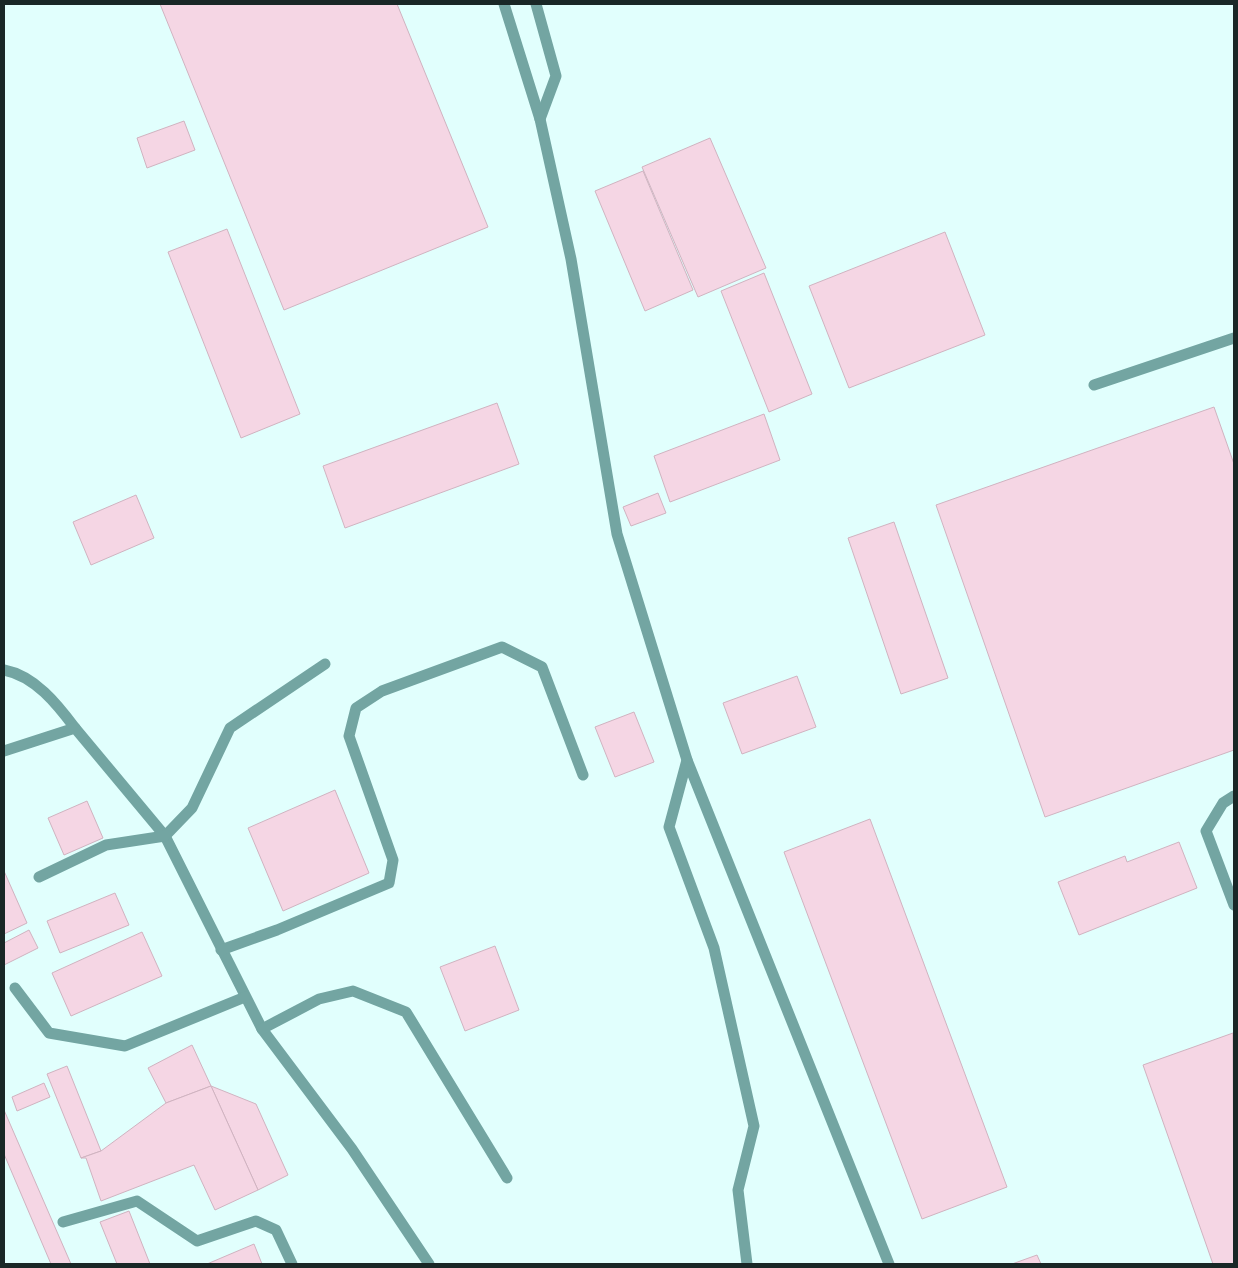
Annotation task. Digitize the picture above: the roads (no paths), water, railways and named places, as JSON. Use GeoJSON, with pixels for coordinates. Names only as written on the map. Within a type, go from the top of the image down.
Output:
{"type":"FeatureCollection","features":[{"type":"Feature","properties":{"kind":"lane"},"geometry":{"type":"LineString","coordinates":[[504,4],[540,120],[571,259],[617,534],[688,760],[888,1264]]}},
{"type":"Feature","properties":{"kind":"lane"},"geometry":{"type":"LineString","coordinates":[[536,4],[556,76],[540,120]]}},
{"type":"Feature","properties":{"kind":"lane"},"geometry":{"type":"LineString","coordinates":[[1094,386],[1234,338]]}},
{"type":"Feature","properties":{"kind":"lane"},"geometry":{"type":"LineString","coordinates":[[221,950],[277,930],[390,883],[393,860],[349,736],[356,708],[382,691],[502,647],[542,667],[583,775]]}},
{"type":"Feature","properties":{"kind":"lane"},"geometry":{"type":"LineString","coordinates":[[39,877],[106,845],[165,836],[192,808],[230,728],[325,664]]}},
{"type":"Feature","properties":{"kind":"lane"},"geometry":{"type":"LineString","coordinates":[[4,670],[16,672],[53,699],[165,836],[262,1029],[352,1149],[429,1264]]}},
{"type":"Feature","properties":{"kind":"lane"},"geometry":{"type":"LineString","coordinates":[[4,751],[75,728]]}},
{"type":"Feature","properties":{"kind":"lane"},"geometry":{"type":"LineString","coordinates":[[688,760],[669,826],[714,948],[754,1126],[738,1190],[747,1264]]}},
{"type":"Feature","properties":{"kind":"lane"},"geometry":{"type":"LineString","coordinates":[[1234,796],[1223,803],[1206,831],[1234,905]]}},
{"type":"Feature","properties":{"kind":"lane"},"geometry":{"type":"LineString","coordinates":[[15,988],[49,1033],[125,1046],[245,997]]}},
{"type":"Feature","properties":{"kind":"lane"},"geometry":{"type":"LineString","coordinates":[[262,1029],[319,999],[353,991],[406,1012],[507,1178]]}},
{"type":"Feature","properties":{"kind":"lane"},"geometry":{"type":"LineString","coordinates":[[63,1222],[137,1202],[197,1241],[256,1221],[276,1230],[292,1264]]}}]}
